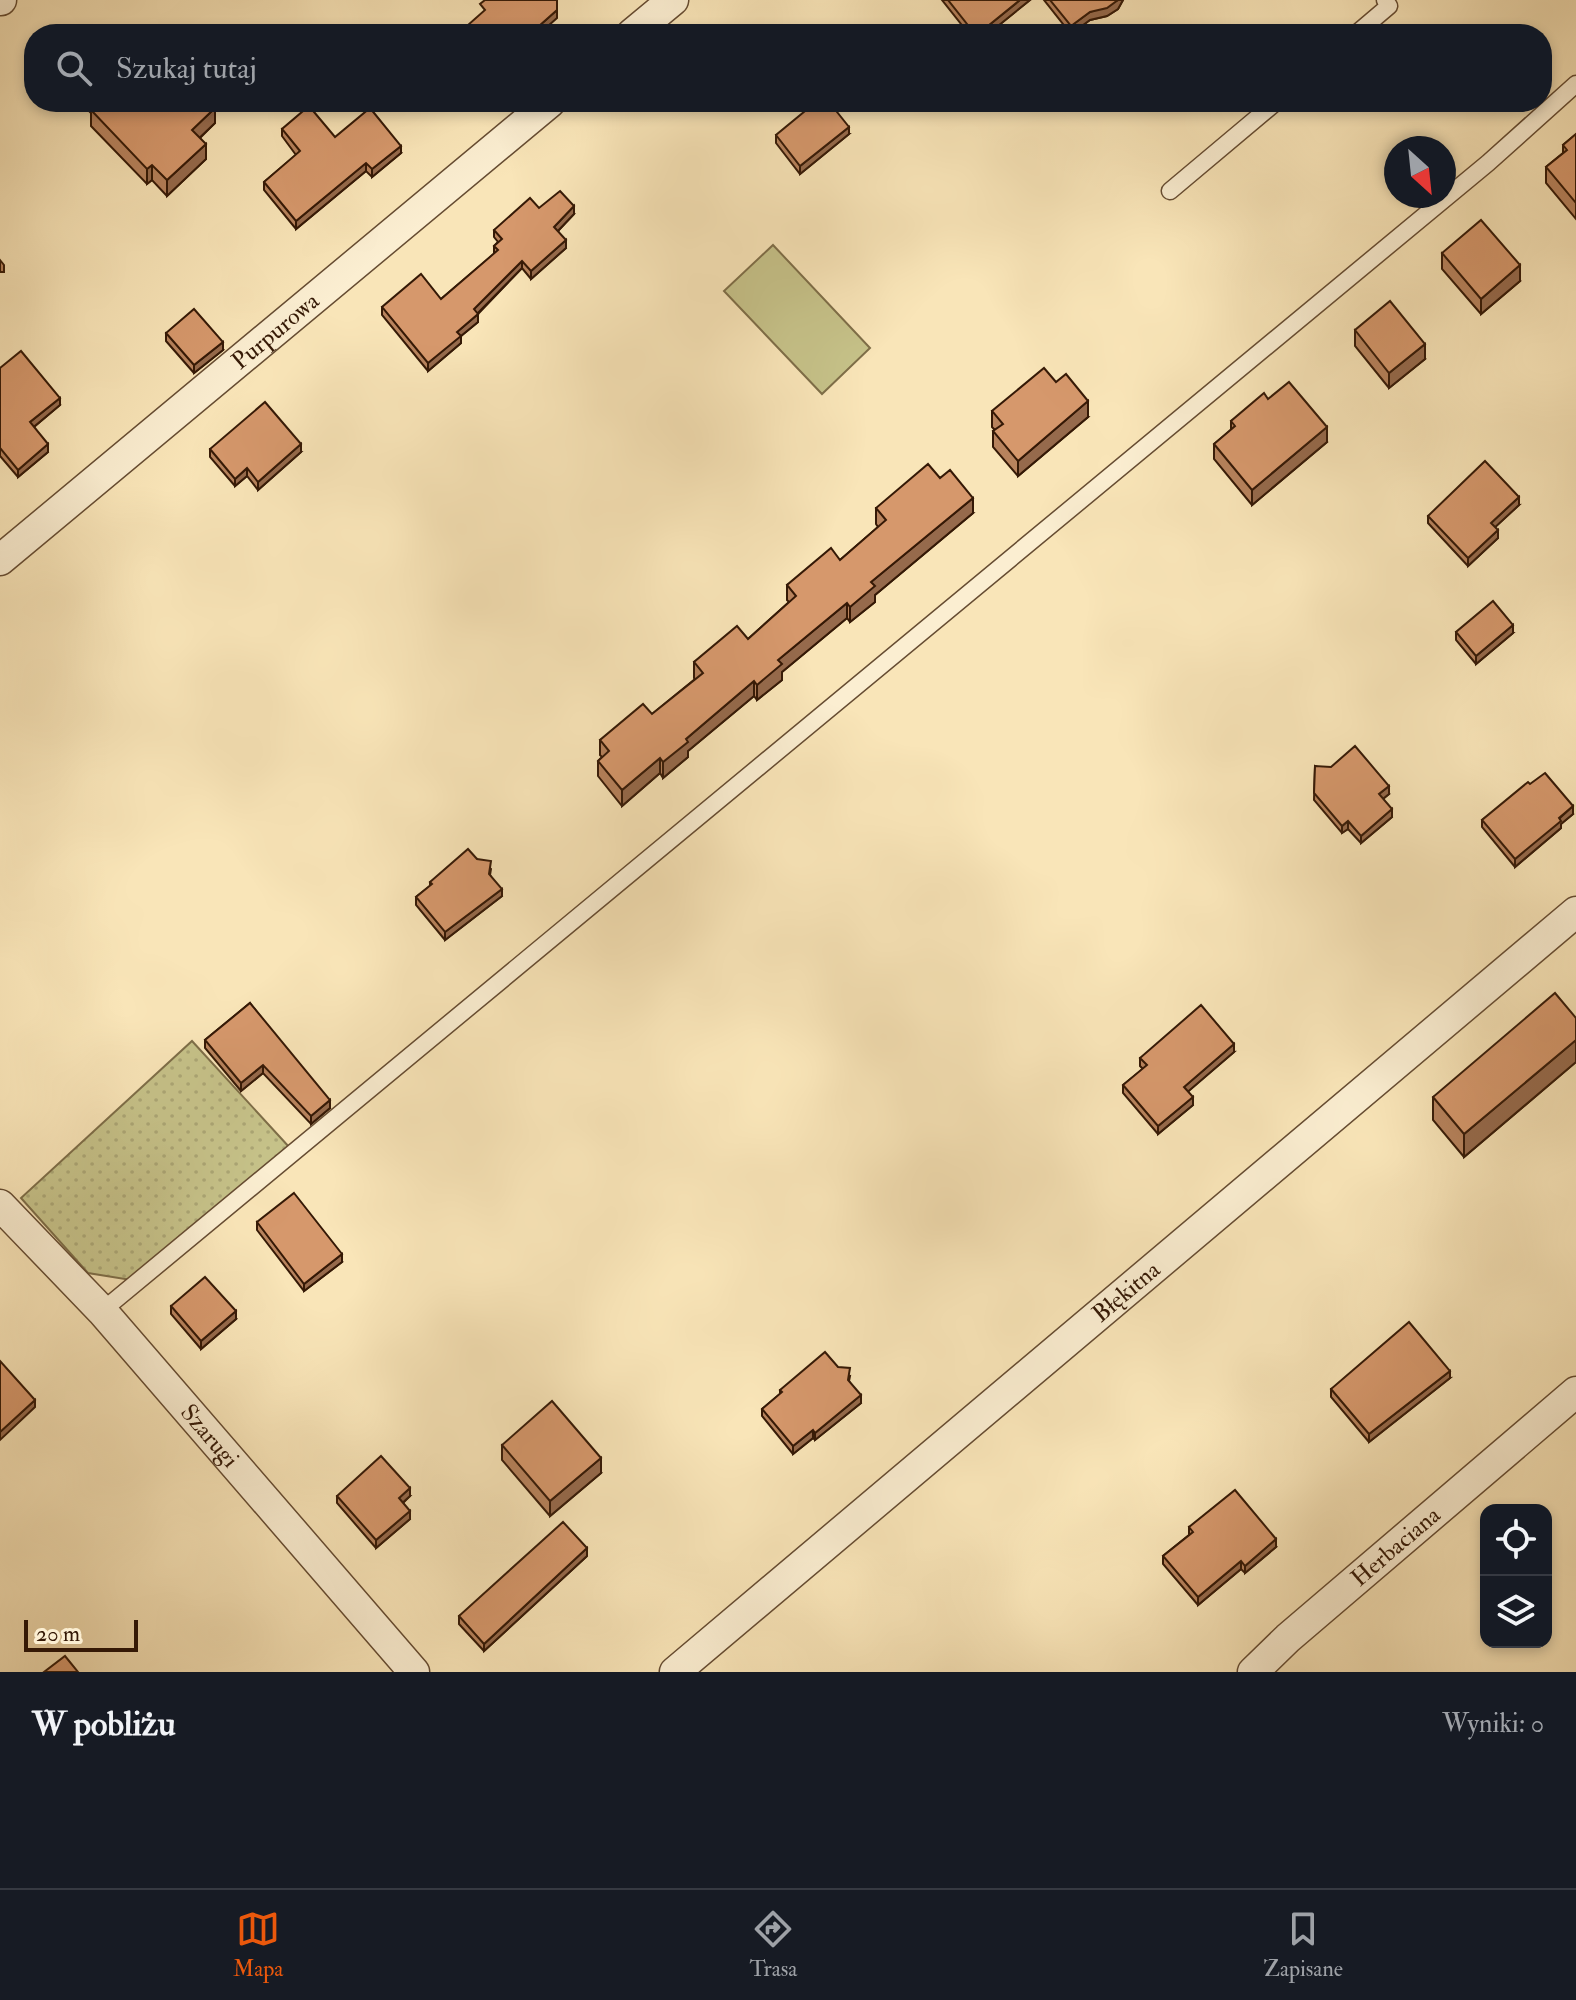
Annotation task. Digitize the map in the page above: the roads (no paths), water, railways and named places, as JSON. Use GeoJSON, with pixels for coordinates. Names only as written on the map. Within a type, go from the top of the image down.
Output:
{"type":"FeatureCollection","features":[{"type":"Feature","properties":{"kind":"street"},"geometry":{"type":"LineString","coordinates":[[644,24],[673,0]]}},
{"type":"Feature","properties":{"kind":"street","name":"Purpurowa"},"geometry":{"type":"LineString","coordinates":[[0,560],[538,112]]}},
{"type":"Feature","properties":{"kind":"street","name":"Błękitna"},"geometry":{"type":"LineString","coordinates":[[675,1672],[1576,912]]}},
{"type":"Feature","properties":{"kind":"street","name":"Szarugi"},"geometry":{"type":"LineString","coordinates":[[0,1206],[102,1311],[414,1672]]}},
{"type":"Feature","properties":{"kind":"street","name":"Herbaciana"},"geometry":{"type":"LineString","coordinates":[[1253,1672],[1288,1638],[1576,1392]]}},
{"type":"Feature","properties":{"kind":"lane"},"geometry":{"type":"LineString","coordinates":[[1368,24],[1389,6],[1385,0]]}},
{"type":"Feature","properties":{"kind":"lane"},"geometry":{"type":"LineString","coordinates":[[1552,106],[1576,84]]}},
{"type":"Feature","properties":{"kind":"lane"},"geometry":{"type":"LineString","coordinates":[[1170,191],[1264,112]]}},
{"type":"Feature","properties":{"kind":"lane"},"geometry":{"type":"LineString","coordinates":[[102,1311],[1488,163],[1545,112]]}}]}
